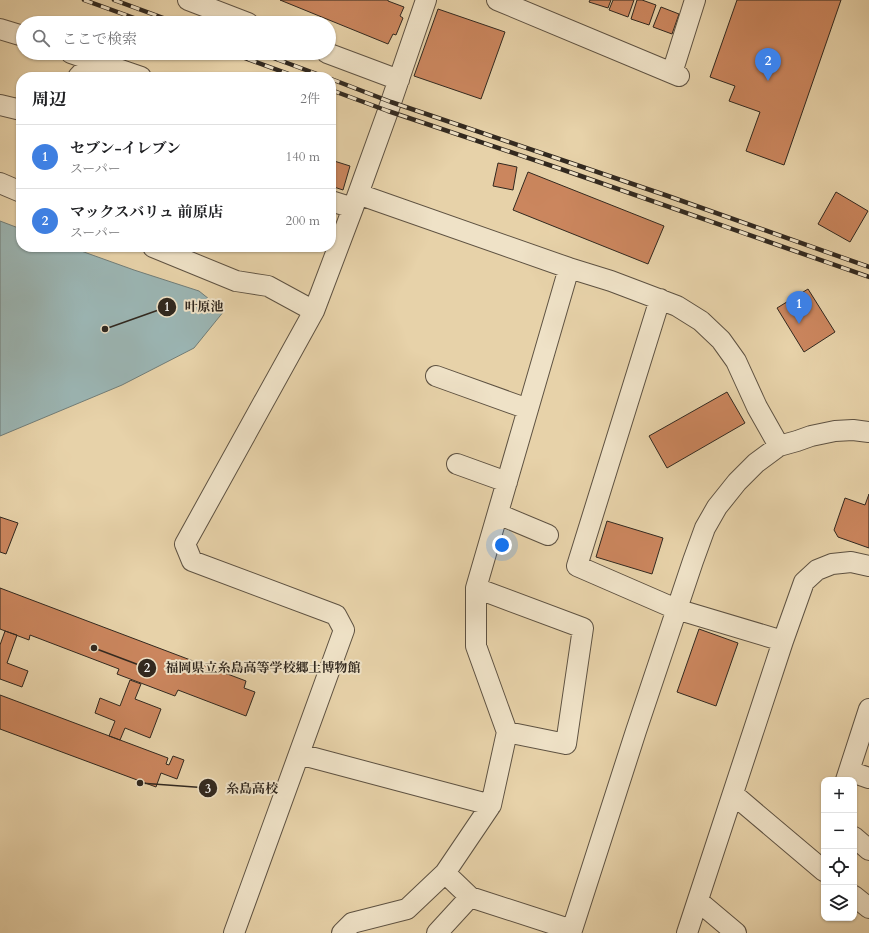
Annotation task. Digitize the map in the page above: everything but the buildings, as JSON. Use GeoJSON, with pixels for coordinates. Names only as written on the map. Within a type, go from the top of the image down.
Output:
{"type":"FeatureCollection","features":[{"type":"Feature","properties":{"kind":"street"},"geometry":{"type":"LineString","coordinates":[[188,0],[230,16]]}},
{"type":"Feature","properties":{"kind":"street"},"geometry":{"type":"LineString","coordinates":[[234,933],[344,630],[336,616],[192,561],[184,544],[314,311],[355,201],[426,0]]}},
{"type":"Feature","properties":{"kind":"street"},"geometry":{"type":"LineString","coordinates":[[497,0],[676,74],[695,0]]}},
{"type":"Feature","properties":{"kind":"street"},"geometry":{"type":"LineString","coordinates":[[0,28],[16,34]]}},
{"type":"Feature","properties":{"kind":"street"},"geometry":{"type":"LineString","coordinates":[[336,56],[398,80]]}},
{"type":"Feature","properties":{"kind":"street"},"geometry":{"type":"LineString","coordinates":[[82,72],[93,60],[127,72]]}},
{"type":"Feature","properties":{"kind":"street"},"geometry":{"type":"LineString","coordinates":[[0,105],[16,109]]}},
{"type":"Feature","properties":{"kind":"street"},"geometry":{"type":"LineString","coordinates":[[0,183],[16,190]]}},
{"type":"Feature","properties":{"kind":"street"},"geometry":{"type":"LineString","coordinates":[[336,201],[355,201],[611,281],[677,306],[701,321],[721,340],[736,361],[757,407],[779,446]]}},
{"type":"Feature","properties":{"kind":"street"},"geometry":{"type":"LineString","coordinates":[[165,252],[236,281],[268,286],[314,311]]}},
{"type":"Feature","properties":{"kind":"street"},"geometry":{"type":"LineString","coordinates":[[342,933],[352,923],[407,909],[444,873],[491,805],[507,732],[476,646],[476,588],[569,268]]}},
{"type":"Feature","properties":{"kind":"street"},"geometry":{"type":"LineString","coordinates":[[660,299],[577,566],[676,609],[783,641]]}},
{"type":"Feature","properties":{"kind":"street"},"geometry":{"type":"LineString","coordinates":[[436,376],[528,409]]}},
{"type":"Feature","properties":{"kind":"street"},"geometry":{"type":"LineString","coordinates":[[444,873],[470,896],[571,932],[676,609],[705,528],[717,507],[756,463],[779,446],[811,436],[835,431],[853,430],[869,432]]}},
{"type":"Feature","properties":{"kind":"street"},"geometry":{"type":"LineString","coordinates":[[457,464],[507,482]]}},
{"type":"Feature","properties":{"kind":"street"},"geometry":{"type":"LineString","coordinates":[[498,514],[548,534]]}},
{"type":"Feature","properties":{"kind":"street"},"geometry":{"type":"LineString","coordinates":[[687,933],[783,641],[804,582],[816,570],[832,564],[851,562],[869,566]]}},
{"type":"Feature","properties":{"kind":"street"},"geometry":{"type":"LineString","coordinates":[[476,588],[583,628],[566,744],[507,732]]}},
{"type":"Feature","properties":{"kind":"street"},"geometry":{"type":"LineString","coordinates":[[869,709],[847,776],[869,778]]}},
{"type":"Feature","properties":{"kind":"street"},"geometry":{"type":"LineString","coordinates":[[299,754],[491,805]]}},
{"type":"Feature","properties":{"kind":"street"},"geometry":{"type":"LineString","coordinates":[[733,794],[821,868]]}},
{"type":"Feature","properties":{"kind":"street"},"geometry":{"type":"LineString","coordinates":[[857,840],[869,850]]}},
{"type":"Feature","properties":{"kind":"street"},"geometry":{"type":"LineString","coordinates":[[437,933],[470,896]]}},
{"type":"Feature","properties":{"kind":"street"},"geometry":{"type":"LineString","coordinates":[[857,898],[869,908]]}},
{"type":"Feature","properties":{"kind":"street"},"geometry":{"type":"LineString","coordinates":[[698,900],[736,933]]}},
{"type":"Feature","properties":{"kind":"water"},"geometry":{"type":"Polygon","coordinates":[[[0,221],[16,227],[16,252],[84,252],[199,291],[224,311],[194,348],[122,385],[0,436],[0,221]]]}},
{"type":"Feature","properties":{"kind":"railway"},"geometry":{"type":"LineString","coordinates":[[84,0],[129,16]]}},
{"type":"Feature","properties":{"kind":"railway"},"geometry":{"type":"LineString","coordinates":[[114,0],[158,16]]}},
{"type":"Feature","properties":{"kind":"railway"},"geometry":{"type":"LineString","coordinates":[[250,60],[283,72]]}},
{"type":"Feature","properties":{"kind":"railway"},"geometry":{"type":"LineString","coordinates":[[279,60],[311,72]]}},
{"type":"Feature","properties":{"kind":"railway"},"geometry":{"type":"LineString","coordinates":[[336,81],[391,102],[668,196],[869,267]]}},
{"type":"Feature","properties":{"kind":"railway"},"geometry":{"type":"LineString","coordinates":[[336,92],[869,277]]}},
{"type":"Feature","properties":{"kind":"place","name":"マックスバリュ 前原店"},"geometry":{"type":"Point","coordinates":[768,81]}},
{"type":"Feature","properties":{"kind":"place","name":"セブン-イレブン"},"geometry":{"type":"Point","coordinates":[799,324]}},
{"type":"Feature","properties":{"kind":"place","name":"叶原池"},"geometry":{"type":"Point","coordinates":[105,329]}},
{"type":"Feature","properties":{"kind":"place","name":"福岡県立糸島高等学校郷土博物館"},"geometry":{"type":"Point","coordinates":[94,648]}},
{"type":"Feature","properties":{"kind":"place","name":"糸島高校"},"geometry":{"type":"Point","coordinates":[140,783]}}]}
